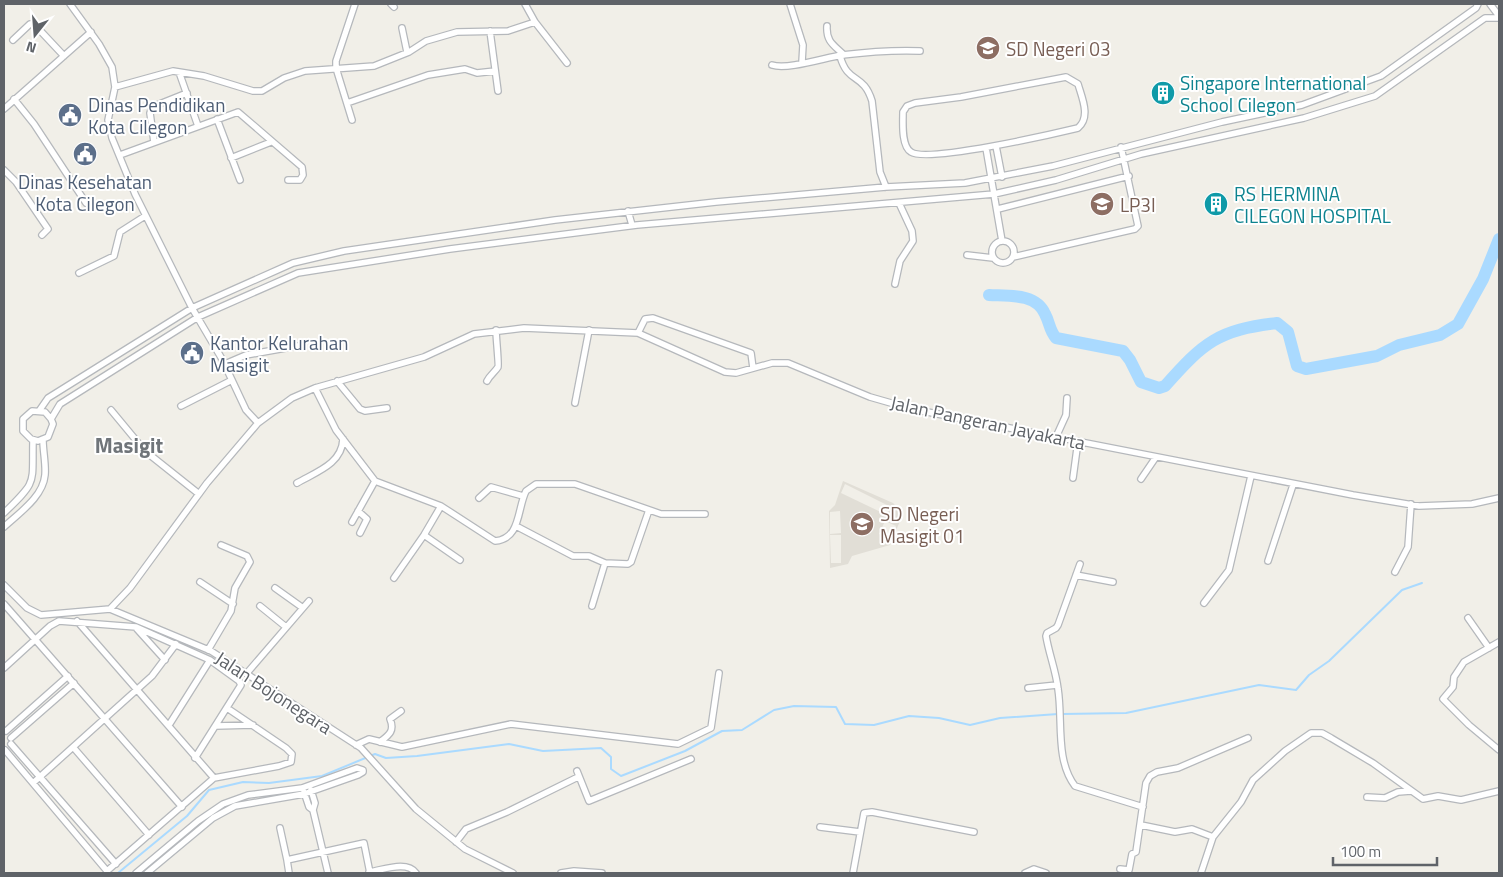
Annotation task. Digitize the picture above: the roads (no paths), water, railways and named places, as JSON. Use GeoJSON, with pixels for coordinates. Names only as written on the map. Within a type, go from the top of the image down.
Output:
{"type":"FeatureCollection","features":[{"type":"Feature","properties":{"kind":"street"},"geometry":{"type":"LineString","coordinates":[[70,4],[91,32],[112,67],[115,87],[108,120],[134,194],[192,308],[225,364],[246,410],[258,423]]}},
{"type":"Feature","properties":{"kind":"street"},"geometry":{"type":"LineString","coordinates":[[352,120],[336,68],[336,61],[355,4]]}},
{"type":"Feature","properties":{"kind":"street"},"geometry":{"type":"LineString","coordinates":[[525,4],[535,22],[567,63]]}},
{"type":"Feature","properties":{"kind":"street"},"geometry":{"type":"LineString","coordinates":[[790,4],[803,46],[802,62]]}},
{"type":"Feature","properties":{"kind":"street"},"geometry":{"type":"LineString","coordinates":[[1490,4],[1499,17]]}},
{"type":"Feature","properties":{"kind":"street"},"geometry":{"type":"LineString","coordinates":[[39,410],[48,398],[192,308],[292,263],[344,251],[628,211],[886,187],[965,183],[1002,177],[1302,105],[1381,76],[1477,6],[1486,18]]}},
{"type":"Feature","properties":{"kind":"street"},"geometry":{"type":"LineString","coordinates":[[50,419],[60,404],[198,317],[298,273],[450,249],[634,225],[899,204],[994,194],[1056,180],[1124,159],[1304,118],[1375,96],[1486,18],[1492,16],[1499,17]]}},
{"type":"Feature","properties":{"kind":"street"},"geometry":{"type":"LineString","coordinates":[[115,87],[167,72],[179,72],[258,91],[297,74],[336,68],[374,66],[407,52],[426,41],[457,32],[508,31],[535,22]]}},
{"type":"Feature","properties":{"kind":"street"},"geometry":{"type":"LineString","coordinates":[[13,40],[33,24],[64,56]]}},
{"type":"Feature","properties":{"kind":"street"},"geometry":{"type":"LineString","coordinates":[[827,26],[827,37],[831,45],[842,55],[846,72],[865,84],[869,90],[872,101],[880,172],[886,187]]}},
{"type":"Feature","properties":{"kind":"street"},"geometry":{"type":"LineString","coordinates":[[402,28],[407,52]]}},
{"type":"Feature","properties":{"kind":"street"},"geometry":{"type":"LineString","coordinates":[[490,31],[498,91]]}},
{"type":"Feature","properties":{"kind":"street"},"geometry":{"type":"LineString","coordinates":[[4,109],[91,32]]}},
{"type":"Feature","properties":{"kind":"street"},"geometry":{"type":"LineString","coordinates":[[772,65],[784,67],[842,55],[898,50],[920,51]]}},
{"type":"Feature","properties":{"kind":"street"},"geometry":{"type":"LineString","coordinates":[[347,103],[428,75],[465,68],[478,73],[495,71]]}},
{"type":"Feature","properties":{"kind":"street"},"geometry":{"type":"LineString","coordinates":[[179,72],[188,93],[198,126]]}},
{"type":"Feature","properties":{"kind":"street"},"geometry":{"type":"LineString","coordinates":[[1066,77],[1078,84],[1085,111],[1085,117],[1081,126],[986,148],[913,153],[905,146],[904,108],[915,103],[961,97],[1066,77]]}},
{"type":"Feature","properties":{"kind":"street"},"geometry":{"type":"LineString","coordinates":[[154,142],[150,114],[152,107],[188,93]]}},
{"type":"Feature","properties":{"kind":"street"},"geometry":{"type":"LineString","coordinates":[[14,99],[34,124],[86,203]]}},
{"type":"Feature","properties":{"kind":"street"},"geometry":{"type":"LineString","coordinates":[[120,155],[235,112],[241,113],[271,142],[302,167],[304,172],[300,180],[288,180]]}},
{"type":"Feature","properties":{"kind":"street"},"geometry":{"type":"LineString","coordinates":[[1263,113],[1268,126]]}},
{"type":"Feature","properties":{"kind":"street"},"geometry":{"type":"LineString","coordinates":[[217,119],[240,180]]}},
{"type":"Feature","properties":{"kind":"street"},"geometry":{"type":"LineString","coordinates":[[232,158],[271,142]]}},
{"type":"Feature","properties":{"kind":"street"},"geometry":{"type":"LineString","coordinates":[[996,146],[1002,177]]}},
{"type":"Feature","properties":{"kind":"street"},"geometry":{"type":"LineString","coordinates":[[967,255],[993,258],[1000,263],[1008,262],[1013,257],[1134,229],[1138,226],[1138,220],[1121,147]]}},
{"type":"Feature","properties":{"kind":"street"},"geometry":{"type":"LineString","coordinates":[[986,148],[1002,241]]}},
{"type":"Feature","properties":{"kind":"street"},"geometry":{"type":"LineString","coordinates":[[1110,150],[1113,162]]}},
{"type":"Feature","properties":{"kind":"street"},"geometry":{"type":"LineString","coordinates":[[4,170],[16,182],[48,229],[42,234]]}},
{"type":"Feature","properties":{"kind":"street"},"geometry":{"type":"LineString","coordinates":[[998,209],[1128,176]]}},
{"type":"Feature","properties":{"kind":"street"},"geometry":{"type":"LineString","coordinates":[[895,284],[900,261],[913,241],[912,231],[899,204]]}},
{"type":"Feature","properties":{"kind":"street"},"geometry":{"type":"LineString","coordinates":[[628,211],[634,225]]}},
{"type":"Feature","properties":{"kind":"street"},"geometry":{"type":"LineString","coordinates":[[79,273],[114,256],[120,232],[145,216]]}},
{"type":"Feature","properties":{"kind":"street"},"geometry":{"type":"LineString","coordinates":[[993,258],[991,251],[995,244],[1002,241],[1010,243],[1014,249],[1013,257]]}},
{"type":"Feature","properties":{"kind":"street"},"geometry":{"type":"LineString","coordinates":[[638,333],[645,319],[652,318],[750,352],[754,368]]}},
{"type":"Feature","properties":{"kind":"street","name":"Jalan Pangeran Jayakarta"},"geometry":{"type":"LineString","coordinates":[[110,608],[130,588],[199,494],[258,423],[292,398],[314,388],[424,357],[474,334],[496,330],[524,328],[638,333],[726,372],[736,374],[772,363],[788,364],[804,368],[870,396],[912,409],[1293,485],[1411,504],[1472,504],[1499,498]]}},
{"type":"Feature","properties":{"kind":"street"},"geometry":{"type":"LineString","coordinates":[[487,381],[499,365],[499,356],[495,350],[496,330]]}},
{"type":"Feature","properties":{"kind":"street"},"geometry":{"type":"LineString","coordinates":[[575,403],[589,330]]}},
{"type":"Feature","properties":{"kind":"street"},"geometry":{"type":"LineString","coordinates":[[225,364],[246,355],[297,346]]}},
{"type":"Feature","properties":{"kind":"street"},"geometry":{"type":"LineString","coordinates":[[180,406],[232,380]]}},
{"type":"Feature","properties":{"kind":"street"},"geometry":{"type":"LineString","coordinates":[[337,381],[360,409],[372,411],[388,408]]}},
{"type":"Feature","properties":{"kind":"street"},"geometry":{"type":"LineString","coordinates":[[314,388],[326,414],[343,440],[375,481],[441,506],[495,541],[509,537],[516,526],[523,496],[530,487],[536,484],[575,484],[661,514],[705,514]]}},
{"type":"Feature","properties":{"kind":"street"},"geometry":{"type":"LineString","coordinates":[[1056,437],[1066,415],[1067,398]]}},
{"type":"Feature","properties":{"kind":"street"},"geometry":{"type":"LineString","coordinates":[[39,410],[44,412],[50,419],[52,430],[48,437],[43,440],[33,440],[23,431],[23,420],[32,411],[39,410]]}},
{"type":"Feature","properties":{"kind":"street"},"geometry":{"type":"LineString","coordinates":[[110,410],[145,451],[199,494]]}},
{"type":"Feature","properties":{"kind":"street"},"geometry":{"type":"LineString","coordinates":[[4,513],[28,490],[32,483],[33,440]]}},
{"type":"Feature","properties":{"kind":"street"},"geometry":{"type":"LineString","coordinates":[[4,526],[35,497],[42,485],[45,475],[43,440]]}},
{"type":"Feature","properties":{"kind":"street"},"geometry":{"type":"LineString","coordinates":[[297,483],[337,458],[343,450],[343,440]]}},
{"type":"Feature","properties":{"kind":"street"},"geometry":{"type":"LineString","coordinates":[[1073,478],[1078,441]]}},
{"type":"Feature","properties":{"kind":"street"},"geometry":{"type":"LineString","coordinates":[[1141,479],[1156,457]]}},
{"type":"Feature","properties":{"kind":"street"},"geometry":{"type":"LineString","coordinates":[[1204,604],[1228,570],[1251,476]]}},
{"type":"Feature","properties":{"kind":"street"},"geometry":{"type":"LineString","coordinates":[[352,522],[375,481]]}},
{"type":"Feature","properties":{"kind":"street"},"geometry":{"type":"LineString","coordinates":[[1268,561],[1293,485]]}},
{"type":"Feature","properties":{"kind":"street"},"geometry":{"type":"LineString","coordinates":[[479,498],[491,487],[523,496]]}},
{"type":"Feature","properties":{"kind":"street"},"geometry":{"type":"LineString","coordinates":[[1395,572],[1408,546],[1411,504]]}},
{"type":"Feature","properties":{"kind":"street"},"geometry":{"type":"LineString","coordinates":[[394,578],[424,535],[441,506]]}},
{"type":"Feature","properties":{"kind":"street"},"geometry":{"type":"LineString","coordinates":[[516,526],[569,555],[589,556],[605,563],[622,565],[632,562],[649,510]]}},
{"type":"Feature","properties":{"kind":"street"},"geometry":{"type":"LineString","coordinates":[[358,511],[367,518],[360,533]]}},
{"type":"Feature","properties":{"kind":"street"},"geometry":{"type":"LineString","coordinates":[[424,535],[460,560]]}},
{"type":"Feature","properties":{"kind":"street"},"geometry":{"type":"LineString","coordinates":[[208,650],[233,604],[235,588],[250,562],[247,556],[221,545]]}},
{"type":"Feature","properties":{"kind":"street"},"geometry":{"type":"LineString","coordinates":[[592,606],[605,563]]}},
{"type":"Feature","properties":{"kind":"street"},"geometry":{"type":"LineString","coordinates":[[1080,564],[1056,628],[1046,634],[1057,685],[1062,750],[1070,780],[1075,786],[1142,807]]}},
{"type":"Feature","properties":{"kind":"street"},"geometry":{"type":"LineString","coordinates":[[1076,575],[1113,582]]}},
{"type":"Feature","properties":{"kind":"street"},"geometry":{"type":"LineString","coordinates":[[200,582],[233,604]]}},
{"type":"Feature","properties":{"kind":"street","name":"Jalan Bojonegara"},"geometry":{"type":"LineString","coordinates":[[4,585],[27,608],[41,614],[110,608],[208,650],[247,673],[359,747],[416,809],[456,842],[495,866],[513,873]]}},
{"type":"Feature","properties":{"kind":"street"},"geometry":{"type":"LineString","coordinates":[[275,588],[303,608]]}},
{"type":"Feature","properties":{"kind":"street"},"geometry":{"type":"LineString","coordinates":[[247,673],[309,600]]}},
{"type":"Feature","properties":{"kind":"street"},"geometry":{"type":"LineString","coordinates":[[4,604],[182,807]]}},
{"type":"Feature","properties":{"kind":"street"},"geometry":{"type":"LineString","coordinates":[[260,606],[286,627]]}},
{"type":"Feature","properties":{"kind":"street"},"geometry":{"type":"LineString","coordinates":[[1468,618],[1489,648]]}},
{"type":"Feature","properties":{"kind":"street"},"geometry":{"type":"LineString","coordinates":[[4,668],[59,621],[136,627],[210,660],[241,684],[195,758]]}},
{"type":"Feature","properties":{"kind":"street"},"geometry":{"type":"LineString","coordinates":[[77,621],[214,778]]}},
{"type":"Feature","properties":{"kind":"street"},"geometry":{"type":"LineString","coordinates":[[136,627],[165,660]]}},
{"type":"Feature","properties":{"kind":"street"},"geometry":{"type":"LineString","coordinates":[[1499,642],[1474,655],[1459,669],[1454,677],[1453,687],[1443,699],[1469,725],[1499,750]]}},
{"type":"Feature","properties":{"kind":"street"},"geometry":{"type":"LineString","coordinates":[[33,783],[138,690],[165,660],[176,644]]}},
{"type":"Feature","properties":{"kind":"street"},"geometry":{"type":"LineString","coordinates":[[169,725],[210,660]]}},
{"type":"Feature","properties":{"kind":"street"},"geometry":{"type":"LineString","coordinates":[[359,747],[369,739],[402,747],[511,724],[678,744],[711,728],[719,672]]}},
{"type":"Feature","properties":{"kind":"street"},"geometry":{"type":"LineString","coordinates":[[68,676],[5,731],[40,777],[116,864]]}},
{"type":"Feature","properties":{"kind":"street"},"geometry":{"type":"LineString","coordinates":[[74,683],[11,741],[4,750],[108,871],[214,778],[291,762],[292,754],[286,748],[227,708]]}},
{"type":"Feature","properties":{"kind":"street"},"geometry":{"type":"LineString","coordinates":[[1028,688],[1057,685]]}},
{"type":"Feature","properties":{"kind":"street"},"geometry":{"type":"LineString","coordinates":[[380,742],[391,733],[390,719],[401,712]]}},
{"type":"Feature","properties":{"kind":"street"},"geometry":{"type":"LineString","coordinates":[[216,726],[253,725]]}},
{"type":"Feature","properties":{"kind":"street"},"geometry":{"type":"LineString","coordinates":[[1202,873],[1213,837],[1254,780],[1285,751],[1310,733],[1322,733],[1331,738],[1373,763],[1423,799],[1438,796],[1455,801],[1499,791]]}},
{"type":"Feature","properties":{"kind":"street"},"geometry":{"type":"LineString","coordinates":[[1120,869],[1129,870],[1132,854],[1136,852],[1146,783],[1150,776],[1157,772],[1178,768],[1248,738]]}},
{"type":"Feature","properties":{"kind":"street"},"geometry":{"type":"LineString","coordinates":[[73,747],[149,835]]}},
{"type":"Feature","properties":{"kind":"street"},"geometry":{"type":"LineString","coordinates":[[456,842],[466,829],[507,812],[578,774],[588,801],[691,759]]}},
{"type":"Feature","properties":{"kind":"street"},"geometry":{"type":"LineString","coordinates":[[147,873],[208,822],[226,810],[235,806],[303,791],[310,789],[358,775],[363,770],[357,768],[310,789]]}},
{"type":"Feature","properties":{"kind":"street"},"geometry":{"type":"LineString","coordinates":[[310,789],[315,804],[314,810],[328,873]]}},
{"type":"Feature","properties":{"kind":"street"},"geometry":{"type":"LineString","coordinates":[[136,873],[198,821],[223,804],[248,794],[303,791]]}},
{"type":"Feature","properties":{"kind":"street"},"geometry":{"type":"LineString","coordinates":[[303,791],[309,807],[314,810]]}},
{"type":"Feature","properties":{"kind":"street"},"geometry":{"type":"LineString","coordinates":[[1367,797],[1386,798],[1398,792],[1411,791]]}},
{"type":"Feature","properties":{"kind":"street"},"geometry":{"type":"LineString","coordinates":[[223,804],[226,810]]}},
{"type":"Feature","properties":{"kind":"street"},"geometry":{"type":"LineString","coordinates":[[853,873],[862,816],[868,812],[974,832]]}},
{"type":"Feature","properties":{"kind":"street"},"geometry":{"type":"LineString","coordinates":[[1141,825],[1171,832],[1192,829],[1213,837]]}},
{"type":"Feature","properties":{"kind":"street"},"geometry":{"type":"LineString","coordinates":[[280,828],[289,873]]}},
{"type":"Feature","properties":{"kind":"street"},"geometry":{"type":"LineString","coordinates":[[820,828],[860,832]]}},
{"type":"Feature","properties":{"kind":"street"},"geometry":{"type":"LineString","coordinates":[[286,860],[364,843],[370,873],[406,866],[412,868],[416,873]]}},
{"type":"Feature","properties":{"kind":"street"},"geometry":{"type":"LineString","coordinates":[[1025,873],[1034,869],[1046,873]]}},
{"type":"Feature","properties":{"kind":"street"},"geometry":{"type":"LineString","coordinates":[[561,873],[602,873]]}},
{"type":"Feature","properties":{"kind":"waterway"},"geometry":{"type":"LineString","coordinates":[[989,295],[1021,297],[1035,302],[1041,307],[1056,338],[1123,351],[1130,360],[1141,382],[1159,388],[1165,386],[1191,359],[1214,341],[1226,334],[1257,326],[1277,323],[1288,332],[1297,366],[1306,369],[1377,356],[1399,345],[1440,335],[1458,324],[1483,279],[1499,239]]}},
{"type":"Feature","properties":{"kind":"waterway"},"geometry":{"type":"LineString","coordinates":[[1063,714],[1126,713],[1259,685],[1296,690],[1309,675],[1329,661],[1402,590],[1422,583]]}},
{"type":"Feature","properties":{"kind":"waterway"},"geometry":{"type":"LineString","coordinates":[[118,873],[187,816],[209,790],[243,782],[269,783],[322,776],[375,754],[386,758],[417,756],[509,744],[543,751],[601,748],[611,757],[611,769],[621,776],[685,751],[722,731],[742,730],[774,710],[794,706],[836,707],[845,724],[874,725],[909,716],[939,718],[970,725],[1000,718],[1058,714]]}},
{"type":"Feature","properties":{"kind":"place","name":"SD Negeri 03"},"geometry":{"type":"Point","coordinates":[988,48]}},
{"type":"Feature","properties":{"kind":"place","name":"Singapore International School Cilegon"},"geometry":{"type":"Point","coordinates":[1163,93]}},
{"type":"Feature","properties":{"kind":"place","name":"Dinas Pendidikan Kota Cilegon"},"geometry":{"type":"Point","coordinates":[70,115]}},
{"type":"Feature","properties":{"kind":"place","name":"Dinas Kesehatan Kota Cilegon"},"geometry":{"type":"Point","coordinates":[85,154]}},
{"type":"Feature","properties":{"kind":"place","name":"LP3I"},"geometry":{"type":"Point","coordinates":[1102,204]}},
{"type":"Feature","properties":{"kind":"place","name":"RS HERMINA CILEGON HOSPITAL"},"geometry":{"type":"Point","coordinates":[1216,204]}},
{"type":"Feature","properties":{"kind":"place","name":"Kantor Kelurahan Masigit"},"geometry":{"type":"Point","coordinates":[192,353]}},
{"type":"Feature","properties":{"kind":"place","name":"SD Negeri Masigit 01"},"geometry":{"type":"Point","coordinates":[862,524]}},
{"type":"Feature","properties":{"kind":"district","name":"Masigit"},"geometry":{"type":"Point","coordinates":[129,445]}}]}
